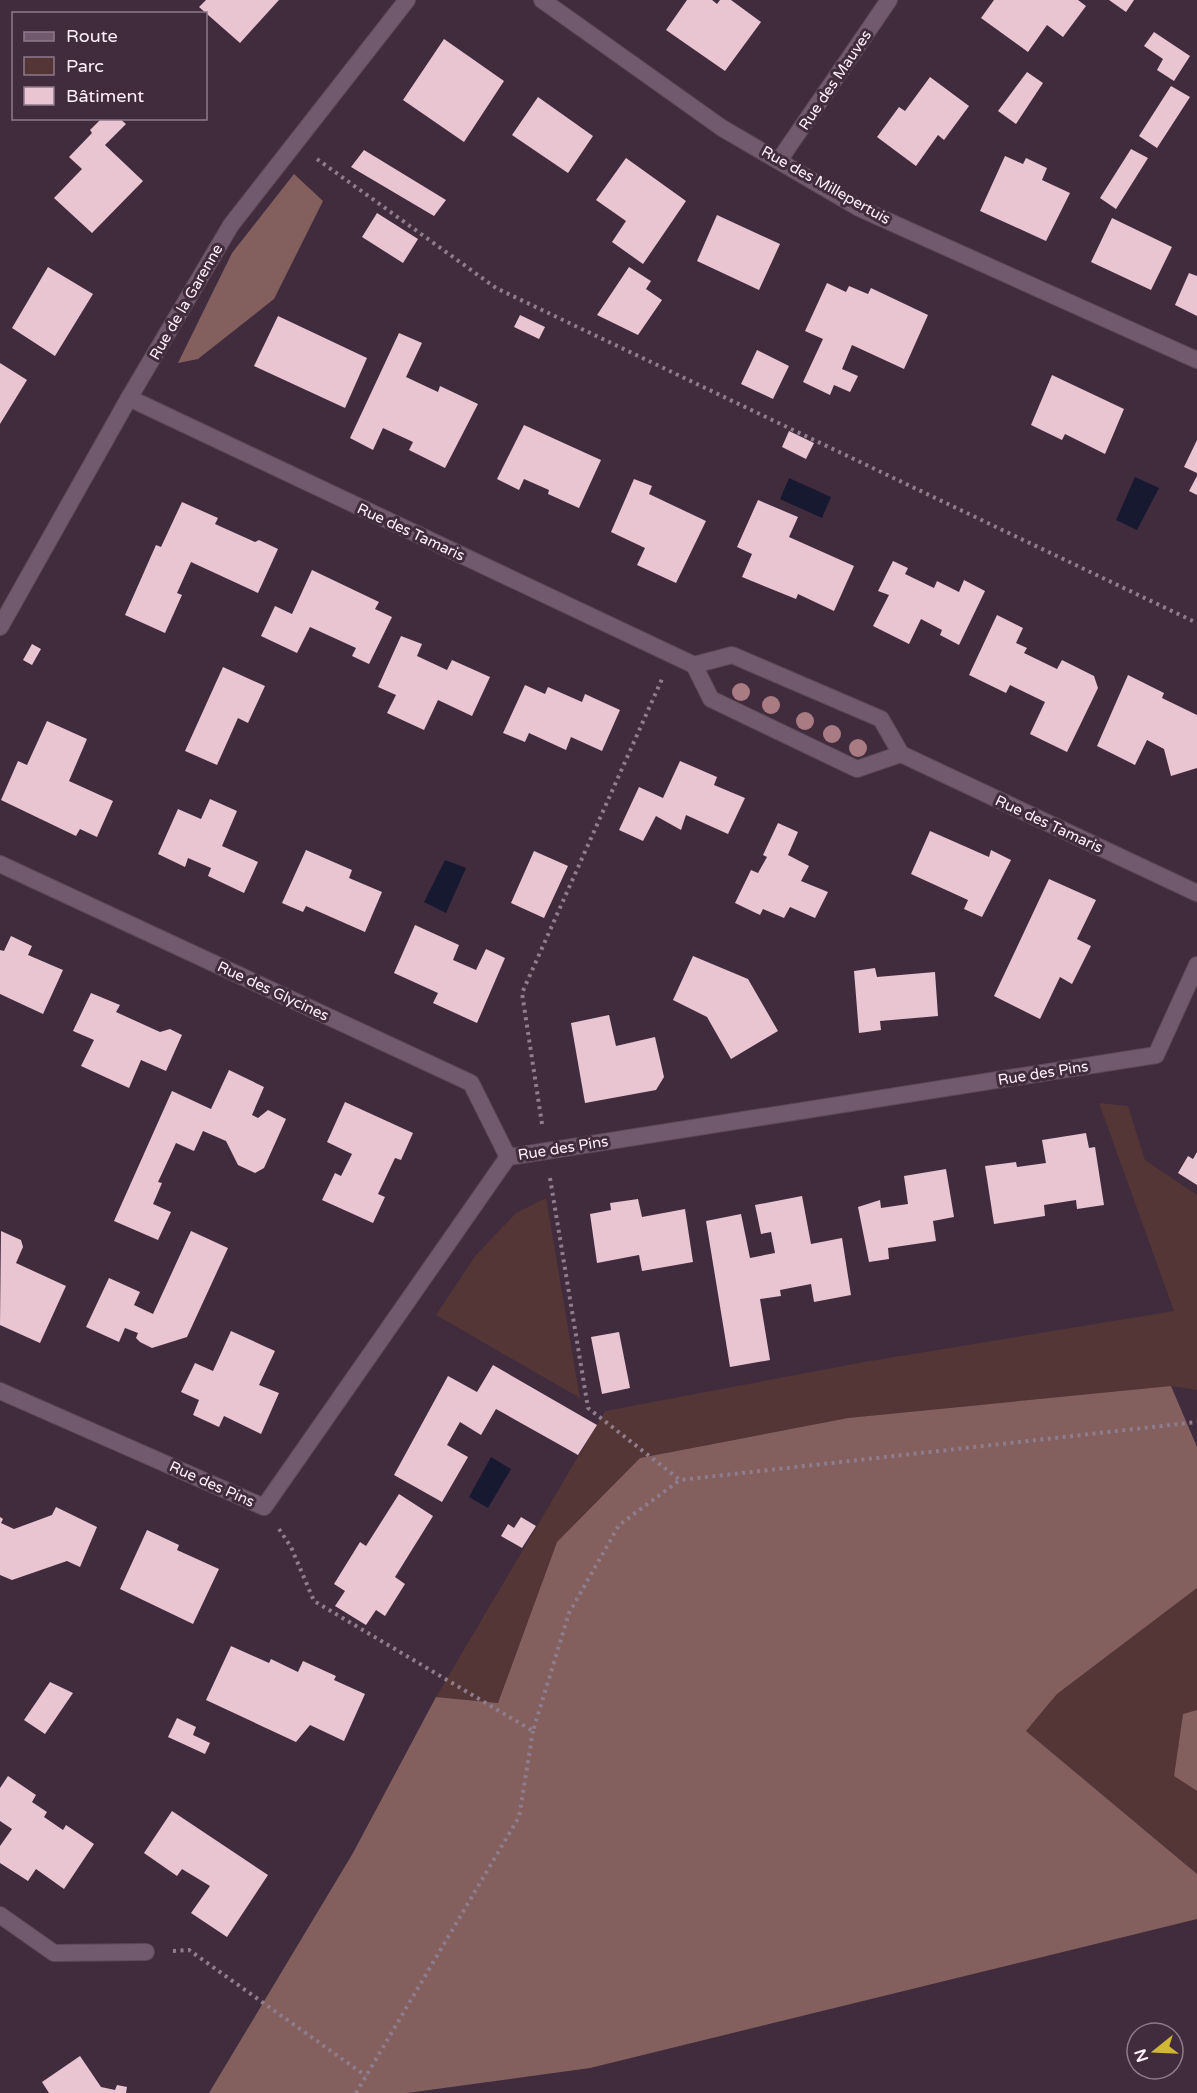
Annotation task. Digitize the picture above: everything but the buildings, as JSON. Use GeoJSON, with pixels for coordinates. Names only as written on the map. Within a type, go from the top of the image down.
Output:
{"type":"FeatureCollection","features":[{"type":"Feature","properties":{"kind":"street","name":"Rue de la Garenne"},"geometry":{"type":"LineString","coordinates":[[0,627],[231,225],[407,0]]}},
{"type":"Feature","properties":{"kind":"street","name":"Rue des Millepertuis"},"geometry":{"type":"LineString","coordinates":[[542,0],[722,128],[780,159],[859,207],[1197,360]]}},
{"type":"Feature","properties":{"kind":"street","name":"Rue des Mauves"},"geometry":{"type":"LineString","coordinates":[[780,159],[889,0]]}},
{"type":"Feature","properties":{"kind":"street","name":"Rue des Tamaris"},"geometry":{"type":"LineString","coordinates":[[129,399],[694,665]]}},
{"type":"Feature","properties":{"kind":"street"},"geometry":{"type":"LineString","coordinates":[[732,655],[881,719],[901,754],[857,769],[711,699],[694,665],[732,655]]}},
{"type":"Feature","properties":{"kind":"street","name":"Rue des Tamaris"},"geometry":{"type":"LineString","coordinates":[[901,754],[1197,893]]}},
{"type":"Feature","properties":{"kind":"street","name":"Rue des Glycines"},"geometry":{"type":"LineString","coordinates":[[0,864],[471,1083],[508,1157]]}},
{"type":"Feature","properties":{"kind":"street","name":"Rue des Pins"},"geometry":{"type":"LineString","coordinates":[[0,1391],[264,1507],[508,1157],[1156,1055],[1197,965]]}},
{"type":"Feature","properties":{"kind":"street"},"geometry":{"type":"LineString","coordinates":[[0,1915],[54,1953],[146,1952]]}},
{"type":"Feature","properties":{"kind":"path"},"geometry":{"type":"LineString","coordinates":[[294,142],[496,288],[600,335],[1197,623]]}},
{"type":"Feature","properties":{"kind":"path"},"geometry":{"type":"LineString","coordinates":[[673,655],[522,993],[588,1408],[680,1480]]}},
{"type":"Feature","properties":{"kind":"path"},"geometry":{"type":"LineString","coordinates":[[356,2093],[519,1817],[532,1731],[569,1613],[620,1525],[680,1480],[1197,1422]]}},
{"type":"Feature","properties":{"kind":"path"},"geometry":{"type":"LineString","coordinates":[[264,1507],[291,1547],[314,1601],[532,1731]]}},
{"type":"Feature","properties":{"kind":"path"},"geometry":{"type":"LineString","coordinates":[[146,1952],[189,1950],[366,2076]]}},
{"type":"Feature","properties":{"kind":"green space"},"geometry":{"type":"Polygon","coordinates":[[[1099,1103],[1128,1106],[1145,1160],[1197,1195],[1197,1390],[1171,1386],[848,1418],[640,1458],[557,1542],[498,1703],[436,1697],[605,1411],[864,1362],[1174,1311],[1099,1103]]]}},
{"type":"Feature","properties":{"kind":"green space"},"geometry":{"type":"Polygon","coordinates":[[[546,1198],[580,1398],[436,1315],[476,1255],[516,1213],[546,1198]]]}},
{"type":"Feature","properties":{"kind":"green space"},"geometry":{"type":"Polygon","coordinates":[[[1197,1588],[1197,1710],[1183,1714],[1174,1776],[1197,1791],[1197,1874],[1026,1731],[1057,1694],[1197,1588]]]}},
{"type":"Feature","properties":{"kind":"shaded area"},"geometry":{"type":"Polygon","coordinates":[[[294,174],[323,201],[274,299],[198,359],[178,363],[232,253],[294,174]]]}},
{"type":"Feature","properties":{"kind":"shaded area"},"geometry":{"type":"Polygon","coordinates":[[[1171,1386],[1197,1447],[1197,1588],[1057,1694],[1026,1731],[1197,1874],[1197,1919],[590,2068],[407,2093],[209,2093],[353,1853],[436,1697],[498,1703],[557,1542],[640,1458],[848,1418],[1171,1386]]]}},
{"type":"Feature","properties":{"kind":"shaded area"},"geometry":{"type":"Polygon","coordinates":[[[1197,1710],[1197,1791],[1174,1776],[1183,1714],[1197,1710]]]}},
{"type":"Feature","properties":{"kind":"water"},"geometry":{"type":"Polygon","coordinates":[[[1135,477],[1159,488],[1137,530],[1116,520],[1135,477]]]}},
{"type":"Feature","properties":{"kind":"water"},"geometry":{"type":"Polygon","coordinates":[[[789,478],[831,497],[822,518],[780,499],[789,478]]]}},
{"type":"Feature","properties":{"kind":"water"},"geometry":{"type":"Polygon","coordinates":[[[445,860],[466,868],[446,913],[424,902],[445,860]]]}},
{"type":"Feature","properties":{"kind":"water"},"geometry":{"type":"Polygon","coordinates":[[[491,1457],[511,1469],[488,1508],[469,1497],[491,1457]]]}}]}
